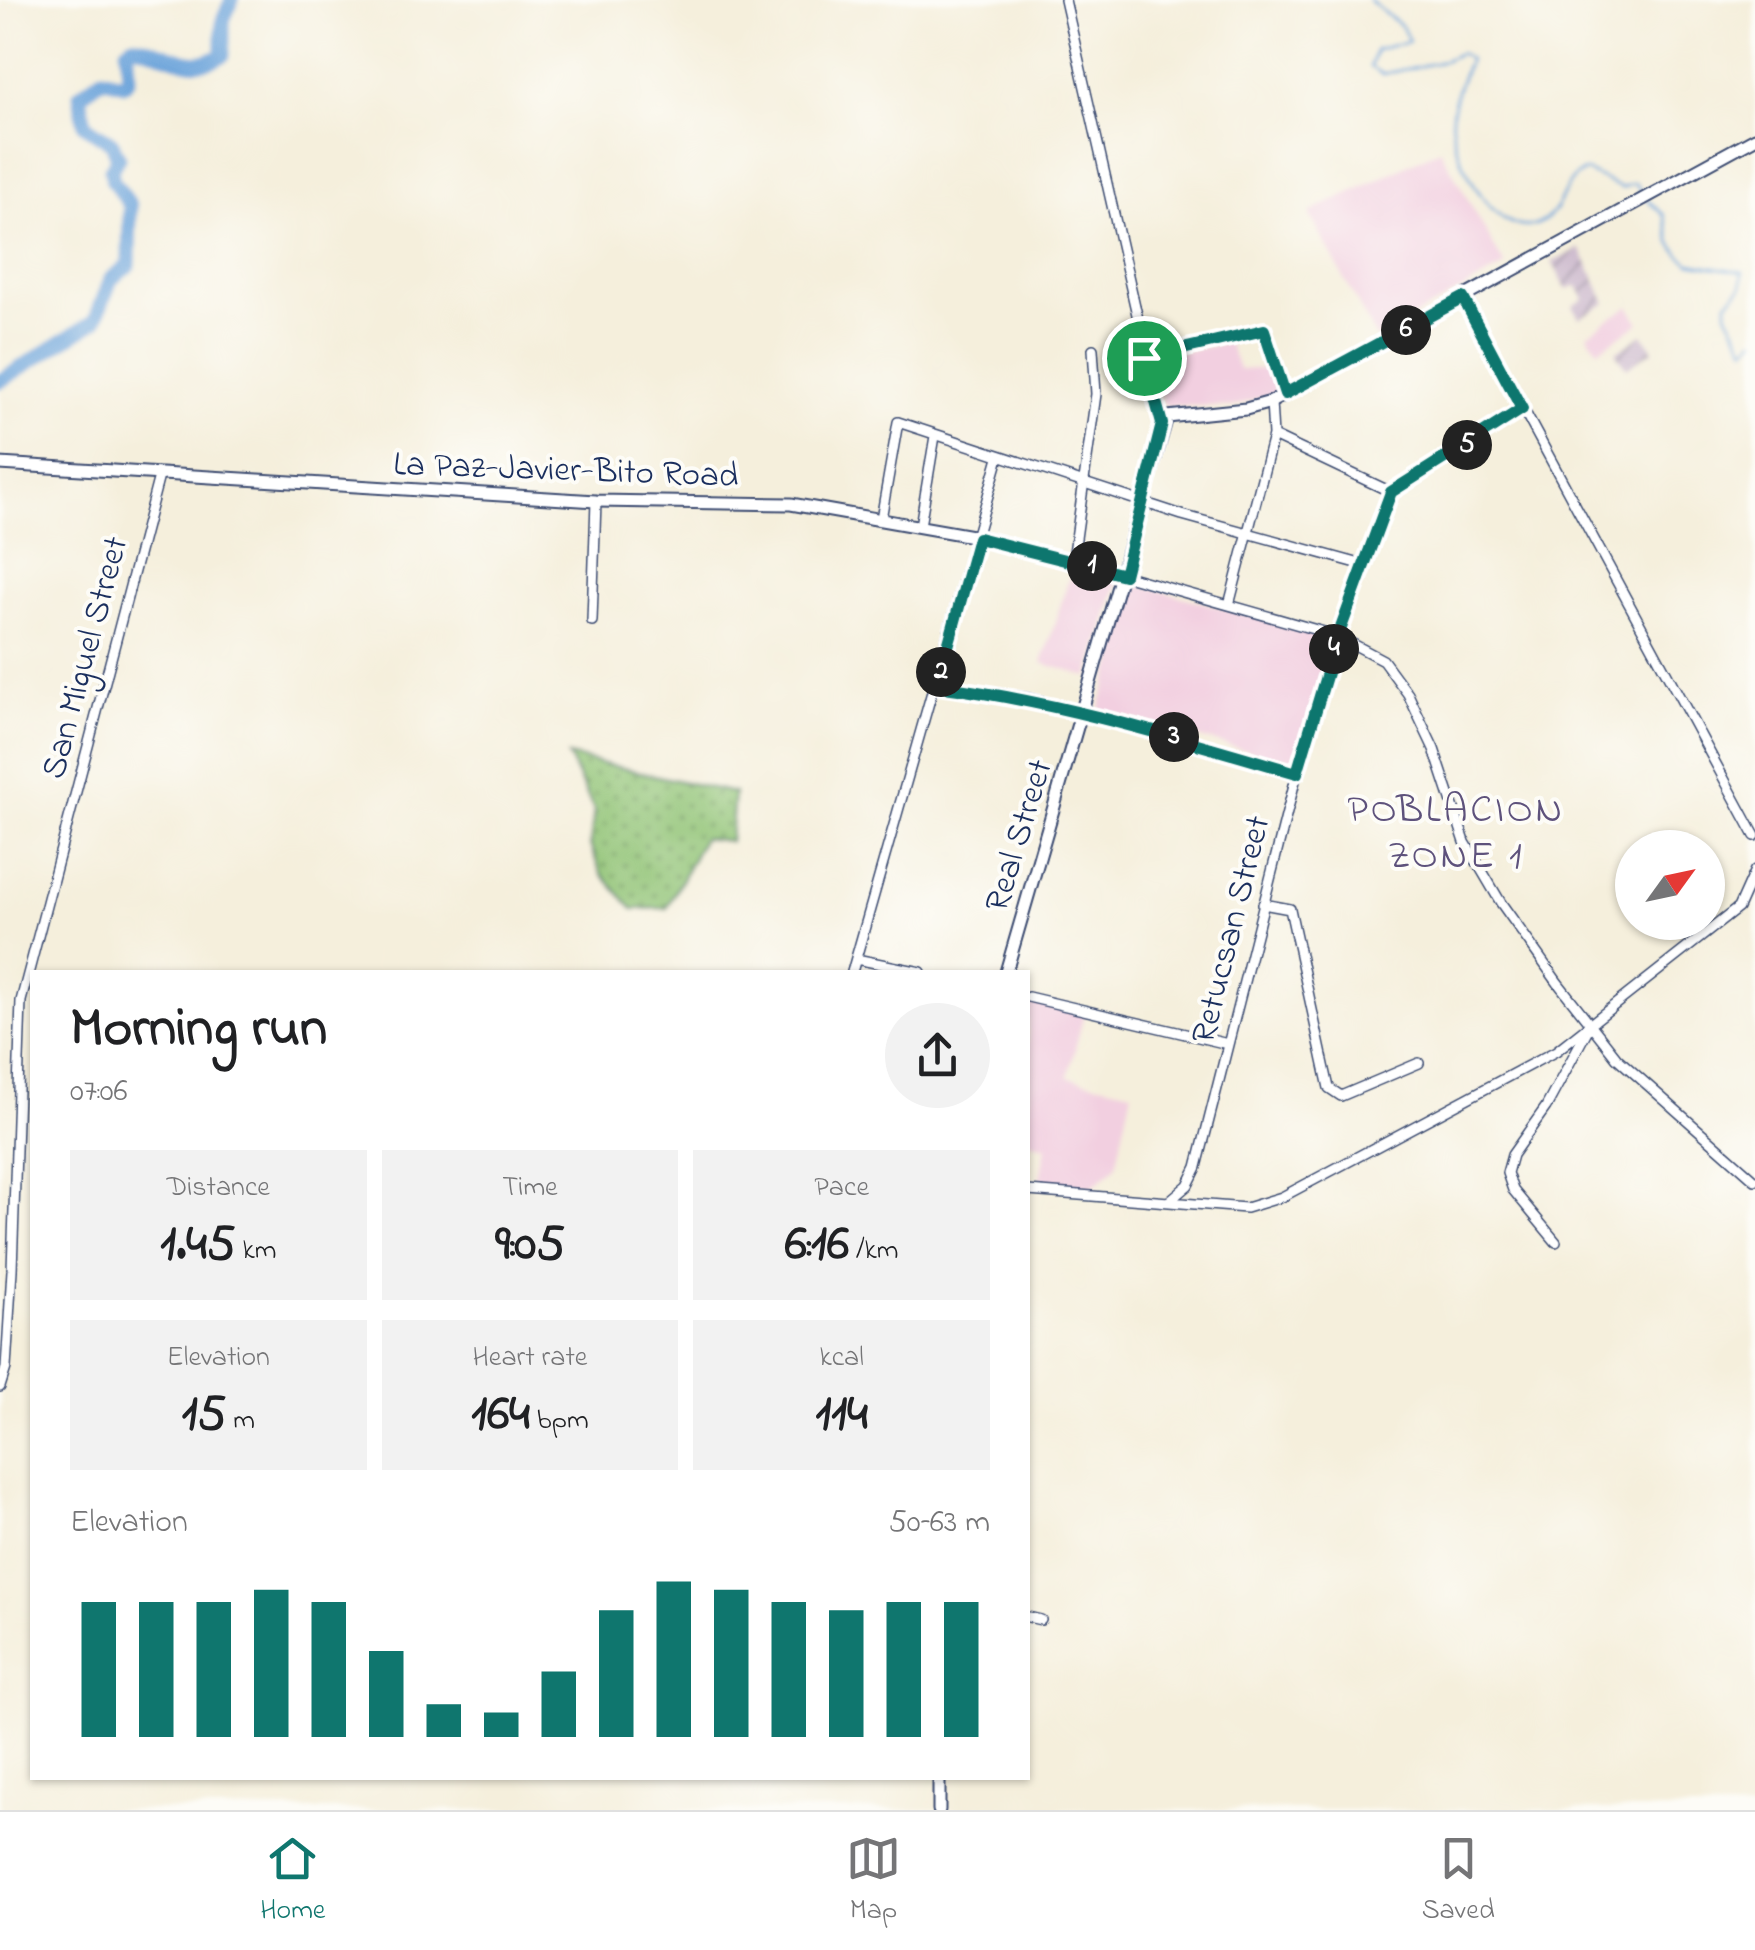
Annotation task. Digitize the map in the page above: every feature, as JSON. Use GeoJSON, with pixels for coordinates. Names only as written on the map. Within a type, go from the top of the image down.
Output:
{"type":"FeatureCollection","features":[{"type":"Feature","properties":{"kind":"main road"},"geometry":{"type":"LineString","coordinates":[[1162,424],[1174,414],[1246,409],[1271,402],[1755,138]]}},
{"type":"Feature","properties":{"kind":"main road","name":"Real Street"},"geometry":{"type":"LineString","coordinates":[[1007,970],[1124,575],[1162,424]]}},
{"type":"Feature","properties":{"kind":"main road","name":"La Paz-Javier-Bito Road"},"geometry":{"type":"LineString","coordinates":[[0,464],[596,501],[791,504],[978,538],[1124,575]]}},
{"type":"Feature","properties":{"kind":"main road"},"geometry":{"type":"LineString","coordinates":[[939,1780],[939,1810]]}},
{"type":"Feature","properties":{"kind":"street"},"geometry":{"type":"LineString","coordinates":[[1064,0],[1162,424]]}},
{"type":"Feature","properties":{"kind":"street"},"geometry":{"type":"LineString","coordinates":[[1463,298],[1755,836]]}},
{"type":"Feature","properties":{"kind":"street"},"geometry":{"type":"LineString","coordinates":[[1144,358],[1264,330],[1285,394]]}},
{"type":"Feature","properties":{"kind":"street"},"geometry":{"type":"LineString","coordinates":[[1073,560],[1096,394],[1093,349]]}},
{"type":"Feature","properties":{"kind":"street"},"geometry":{"type":"LineString","coordinates":[[1229,605],[1273,436],[1271,402]]}},
{"type":"Feature","properties":{"kind":"street"},"geometry":{"type":"LineString","coordinates":[[1273,436],[1391,492],[1522,409]]}},
{"type":"Feature","properties":{"kind":"street"},"geometry":{"type":"LineString","coordinates":[[881,519],[898,422],[1144,503],[1364,565]]}},
{"type":"Feature","properties":{"kind":"street"},"geometry":{"type":"LineString","coordinates":[[920,526],[934,436]]}},
{"type":"Feature","properties":{"kind":"street"},"geometry":{"type":"LineString","coordinates":[[853,970],[937,686],[999,457]]}},
{"type":"Feature","properties":{"kind":"street","name":"San Miguel Street"},"geometry":{"type":"LineString","coordinates":[[0,1386],[6,1368],[12,1270],[21,1001],[160,476]]}},
{"type":"Feature","properties":{"kind":"street","name":"Retucsan Street"},"geometry":{"type":"LineString","coordinates":[[1168,1202],[1188,1185],[1198,1167],[1297,773],[1338,636],[1391,492]]}},
{"type":"Feature","properties":{"kind":"street"},"geometry":{"type":"LineString","coordinates":[[592,621],[596,501]]}},
{"type":"Feature","properties":{"kind":"street"},"geometry":{"type":"LineString","coordinates":[[1124,575],[1338,636],[1368,649],[1402,684],[1442,767],[1465,842],[1500,903],[1590,1027],[1618,1058],[1755,1180]]}},
{"type":"Feature","properties":{"kind":"street"},"geometry":{"type":"LineString","coordinates":[[937,686],[1028,698],[1084,711],[1297,773]]}},
{"type":"Feature","properties":{"kind":"street"},"geometry":{"type":"LineString","coordinates":[[1030,1191],[1246,1208],[1269,1203],[1533,1063],[1590,1027],[1738,908],[1755,870]]}},
{"type":"Feature","properties":{"kind":"street"},"geometry":{"type":"LineString","coordinates":[[1263,904],[1290,910],[1329,1088],[1341,1096],[1359,1092],[1419,1063]]}},
{"type":"Feature","properties":{"kind":"street"},"geometry":{"type":"LineString","coordinates":[[856,959],[911,970]]}},
{"type":"Feature","properties":{"kind":"street"},"geometry":{"type":"LineString","coordinates":[[1030,997],[1228,1044]]}},
{"type":"Feature","properties":{"kind":"street"},"geometry":{"type":"LineString","coordinates":[[1556,1242],[1513,1190],[1507,1173],[1512,1154],[1546,1107],[1590,1027]]}},
{"type":"Feature","properties":{"kind":"street"},"geometry":{"type":"LineString","coordinates":[[1030,1617],[1042,1620]]}},
{"type":"Feature","properties":{"kind":"shaded area"},"geometry":{"type":"Polygon","coordinates":[[[1440,149],[1505,266],[1376,338],[1309,213],[1440,149]]]}},
{"type":"Feature","properties":{"kind":"shaded area"},"geometry":{"type":"Polygon","coordinates":[[[1580,248],[1607,303],[1579,318],[1573,306],[1585,299],[1577,285],[1567,290],[1552,262],[1580,248]]]}},
{"type":"Feature","properties":{"kind":"shaded area"},"geometry":{"type":"Polygon","coordinates":[[[1629,306],[1640,323],[1598,350],[1587,334],[1629,306]]]}},
{"type":"Feature","properties":{"kind":"shaded area"},"geometry":{"type":"Polygon","coordinates":[[[1643,334],[1654,350],[1626,368],[1616,352],[1643,334]]]}},
{"type":"Feature","properties":{"kind":"shaded area"},"geometry":{"type":"Polygon","coordinates":[[[1228,343],[1239,370],[1269,368],[1276,392],[1233,407],[1164,405],[1148,358],[1228,343]]]}},
{"type":"Feature","properties":{"kind":"shaded area"},"geometry":{"type":"Polygon","coordinates":[[[1074,563],[1119,577],[1089,677],[1042,663],[1074,563]]]}},
{"type":"Feature","properties":{"kind":"shaded area"},"geometry":{"type":"Polygon","coordinates":[[[1137,584],[1332,639],[1295,764],[1099,710],[1137,584]]]}},
{"type":"Feature","properties":{"kind":"shaded area"},"geometry":{"type":"Polygon","coordinates":[[[1030,999],[1084,1014],[1068,1077],[1132,1091],[1116,1166],[1092,1187],[1039,1182],[1046,1147],[1030,1142],[1030,999]]]}},
{"type":"Feature","properties":{"kind":"green space"},"geometry":{"type":"Polygon","coordinates":[[[568,756],[734,793],[730,841],[703,838],[667,908],[633,909],[601,873],[590,845],[594,810],[568,756]]]}},
{"type":"Feature","properties":{"kind":"waterway"},"geometry":{"type":"LineString","coordinates":[[0,381],[95,321],[111,279],[129,265],[130,205],[113,181],[111,170],[118,157],[112,143],[85,125],[80,95],[102,78],[124,84],[129,78],[127,50],[133,45],[188,62],[223,55],[223,20],[232,0]]}},
{"type":"Feature","properties":{"kind":"waterway"},"geometry":{"type":"LineString","coordinates":[[1369,0],[1402,27],[1409,41],[1376,50],[1370,67],[1382,74],[1440,62],[1460,53],[1469,59],[1457,92],[1452,127],[1470,178],[1495,212],[1526,226],[1542,222],[1555,210],[1572,181],[1586,171],[1621,188],[1635,183],[1643,194]]}},
{"type":"Feature","properties":{"kind":"waterway"},"geometry":{"type":"LineString","coordinates":[[1647,200],[1664,215],[1671,242],[1690,263],[1743,272],[1742,287],[1727,302],[1727,312],[1746,348],[1755,339]]}},
{"type":"Feature","properties":{"kind":"district","name":"POBLACION ZONE 1"},"geometry":{"type":"Point","coordinates":[1456,830]}},
{"type":"Feature","properties":{"kind":"route"},"geometry":{"type":"LineString","coordinates":[[1463,298],[1522,409],[1391,492],[1338,636],[1297,773],[1084,711],[1028,698],[937,686],[978,538],[1124,575],[1162,424],[1144,358],[1264,330],[1285,394],[1463,298]]}}]}
